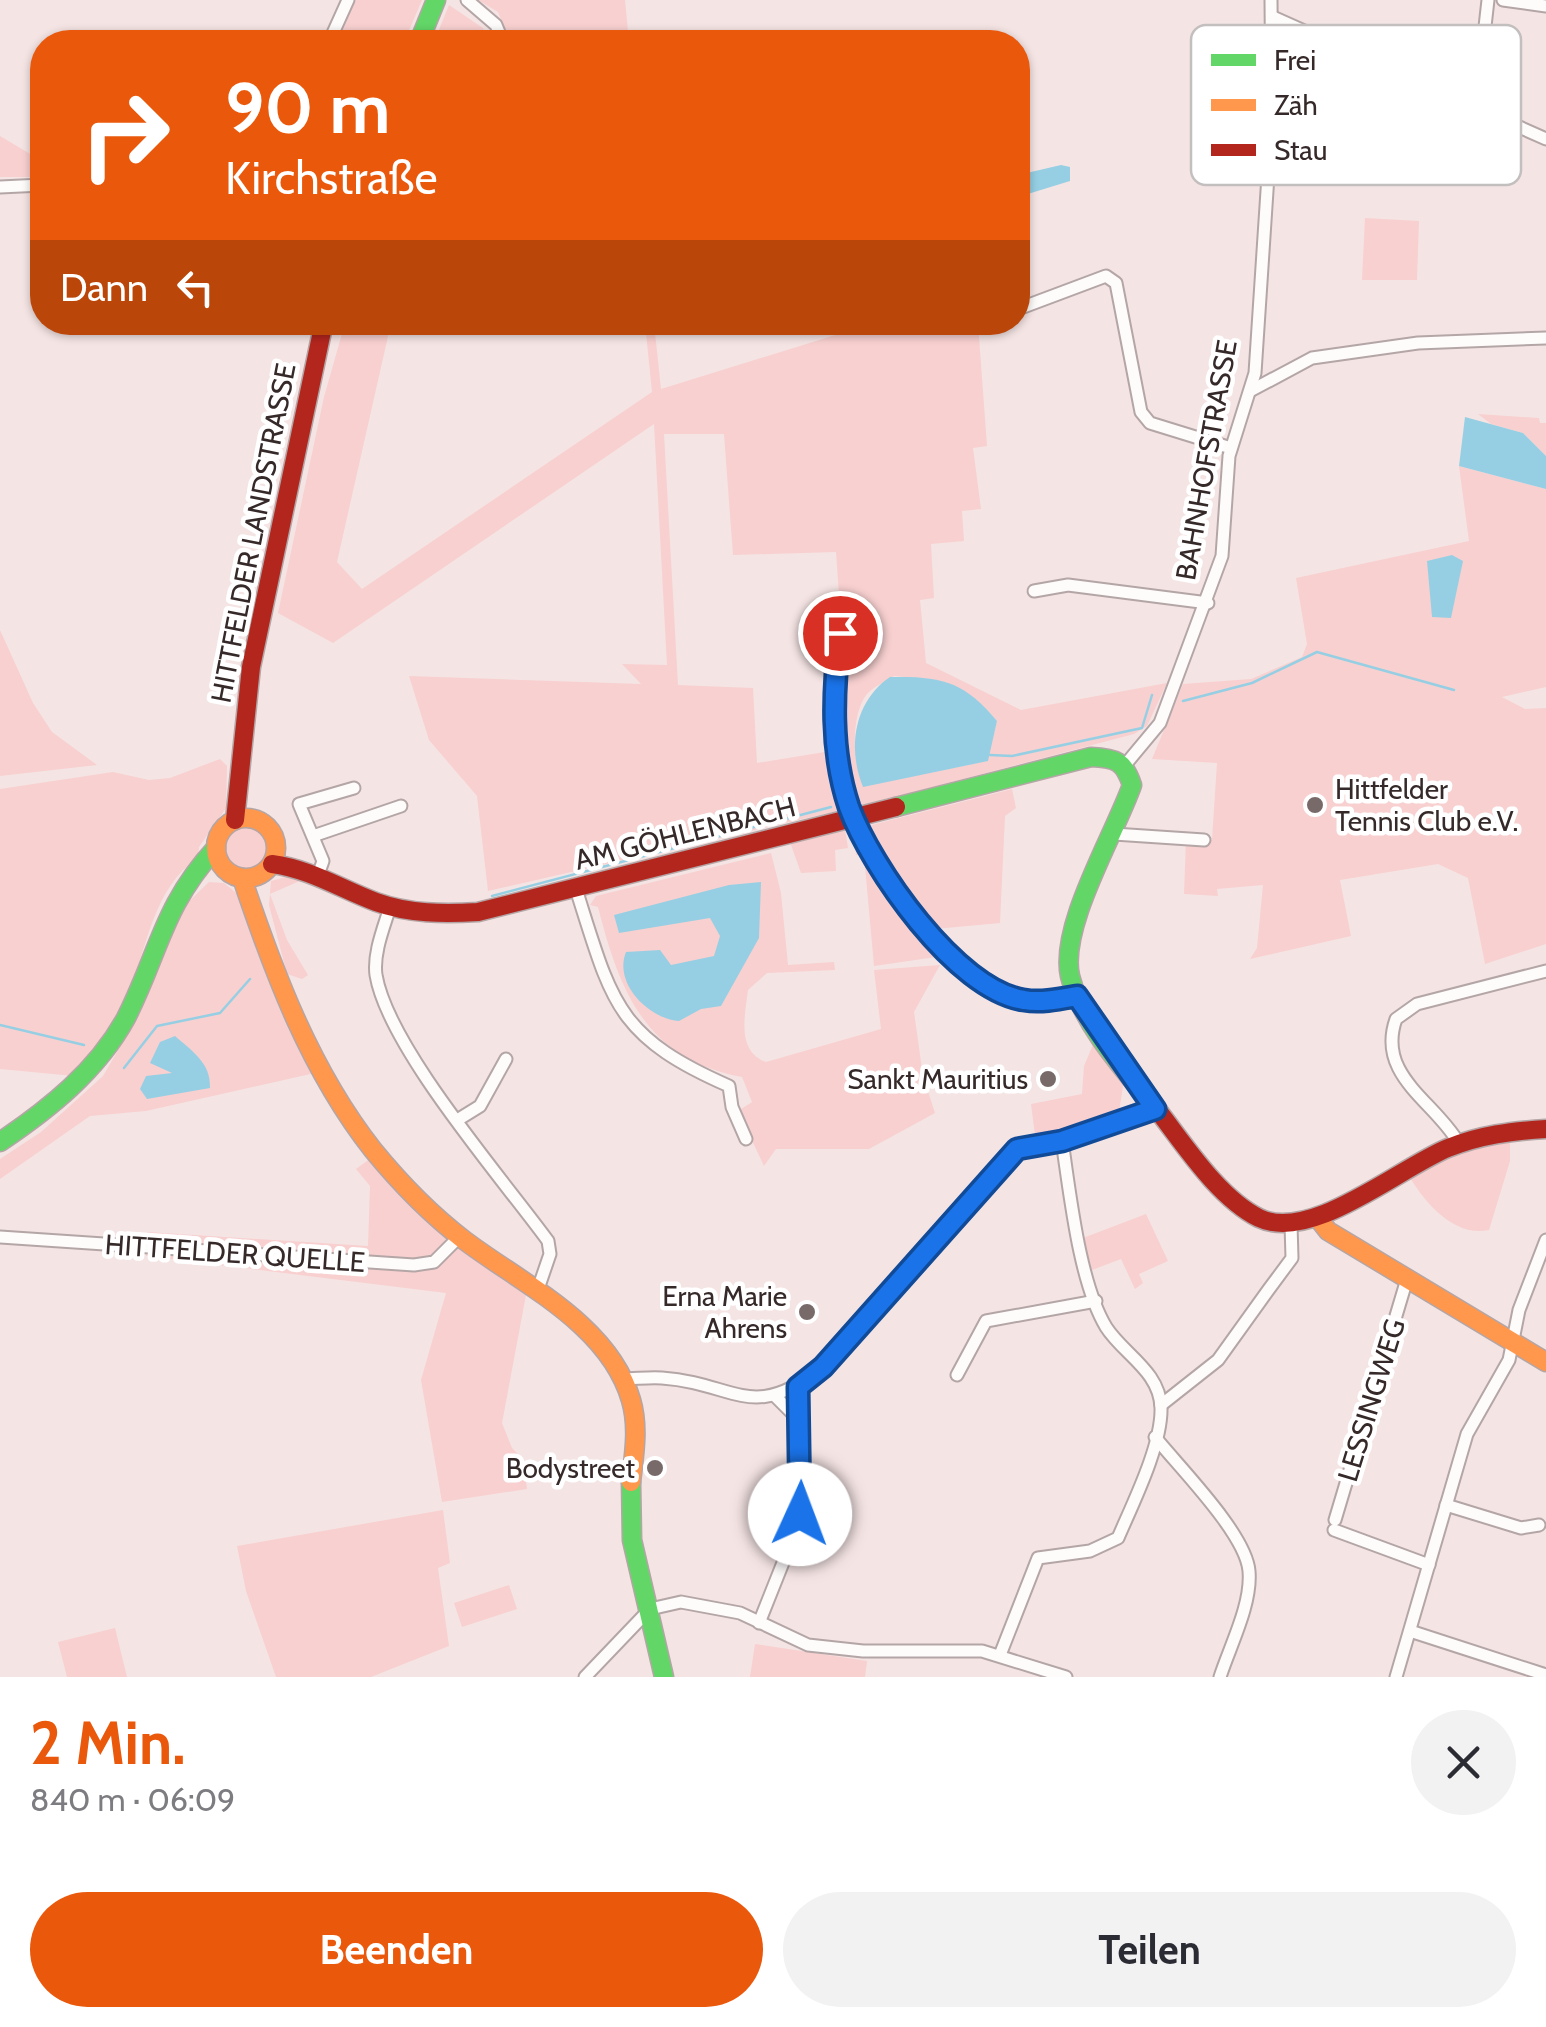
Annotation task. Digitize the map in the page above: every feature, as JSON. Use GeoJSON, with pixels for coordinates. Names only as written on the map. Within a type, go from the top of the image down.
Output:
{"type":"FeatureCollection","features":[{"type":"Feature","properties":{"kind":"street"},"geometry":{"type":"LineString","coordinates":[[334,30],[348,0]]}},
{"type":"Feature","properties":{"kind":"street"},"geometry":{"type":"LineString","coordinates":[[423,30],[436,0]]}},
{"type":"Feature","properties":{"kind":"street"},"geometry":{"type":"LineString","coordinates":[[467,0],[498,30]]}},
{"type":"Feature","properties":{"kind":"street","name":"BAHNHOFSTRASSE"},"geometry":{"type":"LineString","coordinates":[[1272,0],[1273,25]]}},
{"type":"Feature","properties":{"kind":"street"},"geometry":{"type":"LineString","coordinates":[[1485,25],[1488,0]]}},
{"type":"Feature","properties":{"kind":"street"},"geometry":{"type":"LineString","coordinates":[[1503,0],[1546,6]]}},
{"type":"Feature","properties":{"kind":"street"},"geometry":{"type":"LineString","coordinates":[[1273,18],[1289,25]]}},
{"type":"Feature","properties":{"kind":"street"},"geometry":{"type":"LineString","coordinates":[[1521,127],[1546,139]]}},
{"type":"Feature","properties":{"kind":"street","name":"BAHNHOFSTRASSE"},"geometry":{"type":"LineString","coordinates":[[1125,764],[1160,724],[1208,603],[1222,556],[1231,448],[1252,390],[1267,185]]}},
{"type":"Feature","properties":{"kind":"street"},"geometry":{"type":"LineString","coordinates":[[0,187],[30,186]]}},
{"type":"Feature","properties":{"kind":"street"},"geometry":{"type":"LineString","coordinates":[[1030,304],[1106,276],[1116,283],[1141,412],[1150,424],[1231,448]]}},
{"type":"Feature","properties":{"kind":"street","name":"HITTFELDER LANDSTRASSE"},"geometry":{"type":"LineString","coordinates":[[235,820],[251,666],[321,335]]}},
{"type":"Feature","properties":{"kind":"street"},"geometry":{"type":"LineString","coordinates":[[1252,390],[1312,358],[1418,343],[1546,338]]}},
{"type":"Feature","properties":{"kind":"street"},"geometry":{"type":"LineString","coordinates":[[1034,591],[1068,585],[1208,603]]}},
{"type":"Feature","properties":{"kind":"street"},"geometry":{"type":"LineString","coordinates":[[839,604],[832,698],[838,750],[856,819],[902,902],[955,962],[1017,998],[1077,996]]}},
{"type":"Feature","properties":{"kind":"street","name":"HITTFELDER LANDSTRASSE"},"geometry":{"type":"LineString","coordinates":[[242,755],[255,819]]}},
{"type":"Feature","properties":{"kind":"street","name":"AM GÖHLENBACH"},"geometry":{"type":"LineString","coordinates":[[276,844],[318,875],[390,906],[469,913],[1091,758],[1108,757],[1125,764]]}},
{"type":"Feature","properties":{"kind":"street"},"geometry":{"type":"LineString","coordinates":[[1125,764],[1132,785],[1070,958],[1070,978],[1077,996],[1155,1109],[1239,1204],[1261,1219],[1291,1224],[1317,1217],[1458,1142],[1496,1130],[1546,1129]]}},
{"type":"Feature","properties":{"kind":"street"},"geometry":{"type":"LineString","coordinates":[[318,875],[323,861],[299,804],[354,788]]}},
{"type":"Feature","properties":{"kind":"street"},"geometry":{"type":"LineString","coordinates":[[313,836],[400,806]]}},
{"type":"Feature","properties":{"kind":"street"},"geometry":{"type":"LineString","coordinates":[[0,1142],[58,1099],[111,1043],[139,986],[167,908],[183,881],[216,848],[221,831],[235,820],[255,819],[270,828],[276,844],[258,873],[264,945],[305,1042],[350,1118],[388,1169],[459,1237],[590,1334],[623,1379],[637,1424],[630,1526],[664,1677]]}},
{"type":"Feature","properties":{"kind":"street"},"geometry":{"type":"LineString","coordinates":[[1114,834],[1204,840]]}},
{"type":"Feature","properties":{"kind":"street"},"geometry":{"type":"LineString","coordinates":[[216,848],[224,869]]}},
{"type":"Feature","properties":{"kind":"street"},"geometry":{"type":"LineString","coordinates":[[167,908],[202,874],[224,869],[258,873]]}},
{"type":"Feature","properties":{"kind":"street","name":"AM GÖHLENBACH"},"geometry":{"type":"LineString","coordinates":[[258,873],[318,875]]}},
{"type":"Feature","properties":{"kind":"street"},"geometry":{"type":"LineString","coordinates":[[576,889],[604,976],[628,1020],[662,1054],[729,1086],[732,1106],[746,1139]]}},
{"type":"Feature","properties":{"kind":"street"},"geometry":{"type":"LineString","coordinates":[[390,906],[375,970],[382,996],[403,1042],[548,1241],[550,1254],[537,1292]]}},
{"type":"Feature","properties":{"kind":"street"},"geometry":{"type":"LineString","coordinates":[[1458,1142],[1398,1073],[1392,1048],[1396,1019],[1416,1004],[1546,971]]}},
{"type":"Feature","properties":{"kind":"street"},"geometry":{"type":"LineString","coordinates":[[459,1119],[480,1106],[506,1059]]}},
{"type":"Feature","properties":{"kind":"street"},"geometry":{"type":"LineString","coordinates":[[623,1379],[664,1378],[750,1399],[798,1387],[823,1367],[1017,1149],[1062,1141],[1155,1109]]}},
{"type":"Feature","properties":{"kind":"street"},"geometry":{"type":"LineString","coordinates":[[1000,1655],[1038,1558],[1090,1551],[1118,1538],[1154,1437],[1161,1404],[1153,1382],[1107,1327],[1096,1301],[1076,1229],[1062,1141]]}},
{"type":"Feature","properties":{"kind":"street"},"geometry":{"type":"LineString","coordinates":[[1317,1217],[1328,1231],[1546,1362]]}},
{"type":"Feature","properties":{"kind":"street"},"geometry":{"type":"LineString","coordinates":[[1161,1404],[1218,1360],[1259,1304],[1292,1258],[1291,1224]]}},
{"type":"Feature","properties":{"kind":"street","name":"HITTFELDER QUELLE"},"geometry":{"type":"LineString","coordinates":[[0,1237],[414,1265],[434,1262],[459,1237]]}},
{"type":"Feature","properties":{"kind":"street"},"geometry":{"type":"LineString","coordinates":[[1396,1677],[1467,1434],[1508,1360],[1520,1310],[1546,1240]]}},
{"type":"Feature","properties":{"kind":"street","name":"LESSINGWEG"},"geometry":{"type":"LineString","coordinates":[[1407,1279],[1334,1525],[1430,1566]]}},
{"type":"Feature","properties":{"kind":"street"},"geometry":{"type":"LineString","coordinates":[[957,1375],[980,1326],[996,1318],[1096,1301]]}},
{"type":"Feature","properties":{"kind":"street"},"geometry":{"type":"LineString","coordinates":[[759,1622],[800,1520],[798,1387]]}},
{"type":"Feature","properties":{"kind":"street"},"geometry":{"type":"LineString","coordinates":[[774,1396],[800,1420]]}},
{"type":"Feature","properties":{"kind":"street"},"geometry":{"type":"LineString","coordinates":[[1154,1437],[1245,1555],[1247,1588],[1220,1677]]}},
{"type":"Feature","properties":{"kind":"street"},"geometry":{"type":"LineString","coordinates":[[1446,1504],[1520,1528],[1539,1525]]}},
{"type":"Feature","properties":{"kind":"street"},"geometry":{"type":"LineString","coordinates":[[585,1677],[650,1609],[670,1602],[718,1606],[808,1645],[829,1649],[963,1650],[1000,1655],[1066,1677]]}},
{"type":"Feature","properties":{"kind":"street"},"geometry":{"type":"LineString","coordinates":[[1410,1630],[1546,1675]]}},
{"type":"Feature","properties":{"kind":"shaded area"},"geometry":{"type":"Polygon","coordinates":[[[356,0],[422,0],[409,30],[342,30],[356,0]]]}},
{"type":"Feature","properties":{"kind":"shaded area"},"geometry":{"type":"Polygon","coordinates":[[[478,0],[625,0],[628,30],[505,30],[498,12],[478,0]]]}},
{"type":"Feature","properties":{"kind":"shaded area"},"geometry":{"type":"Polygon","coordinates":[[[449,5],[484,30],[439,30],[449,5]]]}},
{"type":"Feature","properties":{"kind":"shaded area"},"geometry":{"type":"Polygon","coordinates":[[[0,136],[30,154],[30,177],[0,177],[0,136]]]}},
{"type":"Feature","properties":{"kind":"shaded area"},"geometry":{"type":"Polygon","coordinates":[[[1365,218],[1419,221],[1417,280],[1362,280],[1365,218]]]}},
{"type":"Feature","properties":{"kind":"shaded area"},"geometry":{"type":"Polygon","coordinates":[[[342,335],[388,335],[337,562],[362,589],[652,392],[646,335],[655,335],[661,389],[835,335],[979,335],[987,446],[973,448],[981,509],[962,511],[964,541],[931,544],[934,598],[920,600],[926,663],[1021,710],[1167,683],[1147,726],[1134,734],[868,804],[488,891],[477,796],[429,740],[409,676],[641,684],[622,664],[667,665],[654,424],[333,643],[278,613],[324,397],[342,335]],[[664,434],[678,685],[753,688],[757,763],[837,750],[841,623],[836,552],[733,555],[724,434],[664,434]],[[894,676],[867,694],[856,727],[855,753],[863,786],[987,761],[997,721],[964,693],[924,680],[894,676]]]}},
{"type":"Feature","properties":{"kind":"shaded area"},"geometry":{"type":"Polygon","coordinates":[[[1478,414],[1539,418],[1540,423],[1546,423],[1546,456],[1523,433],[1491,424],[1478,414]]]}},
{"type":"Feature","properties":{"kind":"shaded area"},"geometry":{"type":"Polygon","coordinates":[[[1459,466],[1546,489],[1546,687],[1502,697],[1525,709],[1546,708],[1546,944],[1485,964],[1468,878],[1438,864],[1340,880],[1351,936],[1250,959],[1257,948],[1263,885],[1217,889],[1218,896],[1184,894],[1186,840],[1212,840],[1217,763],[1152,759],[1183,684],[1251,679],[1302,657],[1307,644],[1296,578],[1469,541],[1459,466]]]}},
{"type":"Feature","properties":{"kind":"shaded area"},"geometry":{"type":"Polygon","coordinates":[[[0,630],[33,703],[52,732],[97,765],[0,776],[0,630]]]}},
{"type":"Feature","properties":{"kind":"shaded area"},"geometry":{"type":"Polygon","coordinates":[[[220,759],[227,766],[226,808],[199,847],[198,857],[161,901],[129,992],[106,1037],[74,1076],[0,1069],[0,789],[113,772],[149,780],[170,778],[220,759]]]}},
{"type":"Feature","properties":{"kind":"shaded area"},"geometry":{"type":"Polygon","coordinates":[[[1012,789],[1016,808],[1005,816],[1000,923],[935,929],[906,900],[864,827],[1012,789]]]}},
{"type":"Feature","properties":{"kind":"shaded area"},"geometry":{"type":"Polygon","coordinates":[[[246,826],[262,832],[268,848],[262,864],[246,870],[230,864],[224,848],[230,832],[246,826]]]}},
{"type":"Feature","properties":{"kind":"shaded area"},"geometry":{"type":"Polygon","coordinates":[[[845,829],[848,848],[835,850],[836,871],[801,873],[790,842],[845,829]]]}},
{"type":"Feature","properties":{"kind":"shaded area"},"geometry":{"type":"Polygon","coordinates":[[[854,830],[943,956],[874,966],[864,855],[856,855],[854,830]]]}},
{"type":"Feature","properties":{"kind":"shaded area"},"geometry":{"type":"Polygon","coordinates":[[[771,853],[781,893],[788,965],[834,962],[835,970],[767,973],[748,990],[746,1041],[756,1057],[766,1062],[881,1029],[874,970],[940,965],[914,1012],[923,1076],[935,1113],[869,1149],[776,1149],[764,1166],[738,1111],[752,1102],[742,1077],[682,1055],[642,1018],[616,967],[598,907],[590,905],[596,896],[771,853]]]}},
{"type":"Feature","properties":{"kind":"shaded area"},"geometry":{"type":"Polygon","coordinates":[[[290,876],[301,880],[270,894],[287,940],[308,975],[302,979],[287,974],[269,905],[271,881],[290,876]]]}},
{"type":"Feature","properties":{"kind":"shaded area"},"geometry":{"type":"Polygon","coordinates":[[[209,882],[224,883],[245,900],[259,954],[315,1073],[146,1111],[90,1116],[0,1179],[0,1159],[41,1132],[103,1076],[141,1011],[178,912],[209,882]]]}},
{"type":"Feature","properties":{"kind":"shaded area"},"geometry":{"type":"Polygon","coordinates":[[[1095,1040],[1124,1080],[1119,1112],[1072,1129],[1035,1135],[1031,1104],[1082,1094],[1084,1066],[1095,1040]]]}},
{"type":"Feature","properties":{"kind":"shaded area"},"geometry":{"type":"Polygon","coordinates":[[[1510,1136],[1510,1161],[1489,1230],[1476,1231],[1452,1223],[1431,1206],[1408,1174],[1460,1148],[1510,1136]]]}},
{"type":"Feature","properties":{"kind":"shaded area"},"geometry":{"type":"Polygon","coordinates":[[[371,1158],[495,1272],[526,1295],[502,1423],[512,1448],[523,1459],[527,1489],[442,1502],[421,1380],[446,1293],[146,1256],[147,1232],[368,1246],[370,1186],[356,1169],[371,1158]]]}},
{"type":"Feature","properties":{"kind":"shaded area"},"geometry":{"type":"Polygon","coordinates":[[[1146,1214],[1168,1261],[1139,1274],[1143,1283],[1135,1289],[1121,1259],[1092,1270],[1083,1238],[1146,1214]]]}},
{"type":"Feature","properties":{"kind":"shaded area"},"geometry":{"type":"Polygon","coordinates":[[[443,1510],[450,1563],[438,1568],[449,1646],[371,1677],[276,1677],[246,1591],[237,1546],[443,1510]]]}},
{"type":"Feature","properties":{"kind":"shaded area"},"geometry":{"type":"Polygon","coordinates":[[[509,1585],[517,1609],[462,1627],[454,1603],[509,1585]]]}},
{"type":"Feature","properties":{"kind":"shaded area"},"geometry":{"type":"Polygon","coordinates":[[[115,1628],[127,1677],[67,1677],[58,1642],[115,1628]]]}},
{"type":"Feature","properties":{"kind":"shaded area"},"geometry":{"type":"Polygon","coordinates":[[[755,1644],[867,1661],[865,1677],[750,1677],[755,1644]]]}},
{"type":"Feature","properties":{"kind":"water"},"geometry":{"type":"Polygon","coordinates":[[[1061,165],[1070,167],[1070,181],[1030,193],[1030,172],[1061,165]]]}},
{"type":"Feature","properties":{"kind":"water"},"geometry":{"type":"Polygon","coordinates":[[[1465,417],[1523,433],[1546,456],[1546,489],[1459,466],[1465,417]]]}},
{"type":"Feature","properties":{"kind":"water"},"geometry":{"type":"Polygon","coordinates":[[[1452,555],[1463,561],[1451,618],[1432,617],[1427,561],[1452,555]]]}},
{"type":"Feature","properties":{"kind":"water"},"geometry":{"type":"Polygon","coordinates":[[[890,677],[938,680],[974,697],[997,721],[988,761],[863,787],[855,755],[857,725],[869,698],[890,677]]]}},
{"type":"Feature","properties":{"kind":"water"},"geometry":{"type":"Polygon","coordinates":[[[761,882],[759,938],[721,1006],[701,1009],[679,1021],[646,1007],[625,976],[626,952],[660,950],[671,965],[714,956],[720,936],[710,918],[619,933],[614,915],[729,885],[761,882]]]}},
{"type":"Feature","properties":{"kind":"water"},"geometry":{"type":"Polygon","coordinates":[[[175,1036],[204,1065],[210,1088],[147,1099],[140,1089],[146,1076],[172,1073],[150,1063],[160,1042],[175,1036]]]}},
{"type":"Feature","properties":{"kind":"waterway"},"geometry":{"type":"LineString","coordinates":[[1183,701],[1252,683],[1317,652],[1454,690]]}},
{"type":"Feature","properties":{"kind":"waterway"},"geometry":{"type":"LineString","coordinates":[[990,755],[1012,756],[1142,728],[1152,695]]}},
{"type":"Feature","properties":{"kind":"waterway"},"geometry":{"type":"LineString","coordinates":[[709,839],[831,807]]}},
{"type":"Feature","properties":{"kind":"waterway"},"geometry":{"type":"LineString","coordinates":[[492,896],[686,845]]}},
{"type":"Feature","properties":{"kind":"waterway"},"geometry":{"type":"LineString","coordinates":[[124,1068],[157,1026],[220,1013],[250,979]]}},
{"type":"Feature","properties":{"kind":"waterway"},"geometry":{"type":"LineString","coordinates":[[0,1025],[84,1045]]}},
{"type":"Feature","properties":{"kind":"traffic: fast"},"geometry":{"type":"LineString","coordinates":[[424,30],[436,0]]}},
{"type":"Feature","properties":{"kind":"traffic: fast"},"geometry":{"type":"LineString","coordinates":[[896,807],[1091,757],[1113,760],[1122,766],[1132,785],[1080,907],[1069,955],[1070,976],[1095,1031],[1159,1112]]}},
{"type":"Feature","properties":{"kind":"traffic: fast"},"geometry":{"type":"LineString","coordinates":[[0,1142],[70,1088],[101,1055],[126,1018],[184,889],[216,848]]}},
{"type":"Feature","properties":{"kind":"traffic: fast"},"geometry":{"type":"LineString","coordinates":[[631,1482],[632,1540],[664,1677]]}},
{"type":"Feature","properties":{"kind":"traffic: slow"},"geometry":{"type":"LineString","coordinates":[[246,818],[267,827],[276,848],[267,869],[246,878],[225,869],[216,848],[225,827],[246,818]]}},
{"type":"Feature","properties":{"kind":"traffic: slow"},"geometry":{"type":"LineString","coordinates":[[242,878],[281,985],[312,1054],[373,1150],[451,1230],[584,1328],[620,1373],[635,1420],[631,1482]]}},
{"type":"Feature","properties":{"kind":"traffic: slow"},"geometry":{"type":"LineString","coordinates":[[1317,1217],[1328,1231],[1546,1362]]}},
{"type":"Feature","properties":{"kind":"traffic: jam"},"geometry":{"type":"LineString","coordinates":[[235,820],[251,667],[321,335]]}},
{"type":"Feature","properties":{"kind":"traffic: jam"},"geometry":{"type":"LineString","coordinates":[[272,864],[299,870],[401,909],[478,912],[896,807]]}},
{"type":"Feature","properties":{"kind":"traffic: jam"},"geometry":{"type":"LineString","coordinates":[[1159,1112],[1230,1198],[1259,1218],[1280,1223],[1329,1212],[1448,1148],[1496,1134],[1546,1129]]}},
{"type":"Feature","properties":{"kind":"place","name":"Hittfelder Tennis Club e.V."},"geometry":{"type":"Point","coordinates":[1315,805]}},
{"type":"Feature","properties":{"kind":"place","name":"Sankt Mauritius"},"geometry":{"type":"Point","coordinates":[1048,1079]}},
{"type":"Feature","properties":{"kind":"place","name":"Erna Marie Ahrens"},"geometry":{"type":"Point","coordinates":[807,1312]}},
{"type":"Feature","properties":{"kind":"place","name":"Bodystreet"},"geometry":{"type":"Point","coordinates":[655,1468]}},
{"type":"Feature","properties":{"kind":"route"},"geometry":{"type":"LineString","coordinates":[[800,1514],[798,1387],[823,1367],[1017,1149],[1062,1141],[1127,1122],[1155,1109],[1077,996],[1026,1001],[1009,995],[955,962],[902,902],[850,808],[832,698],[840,633]]}}]}
